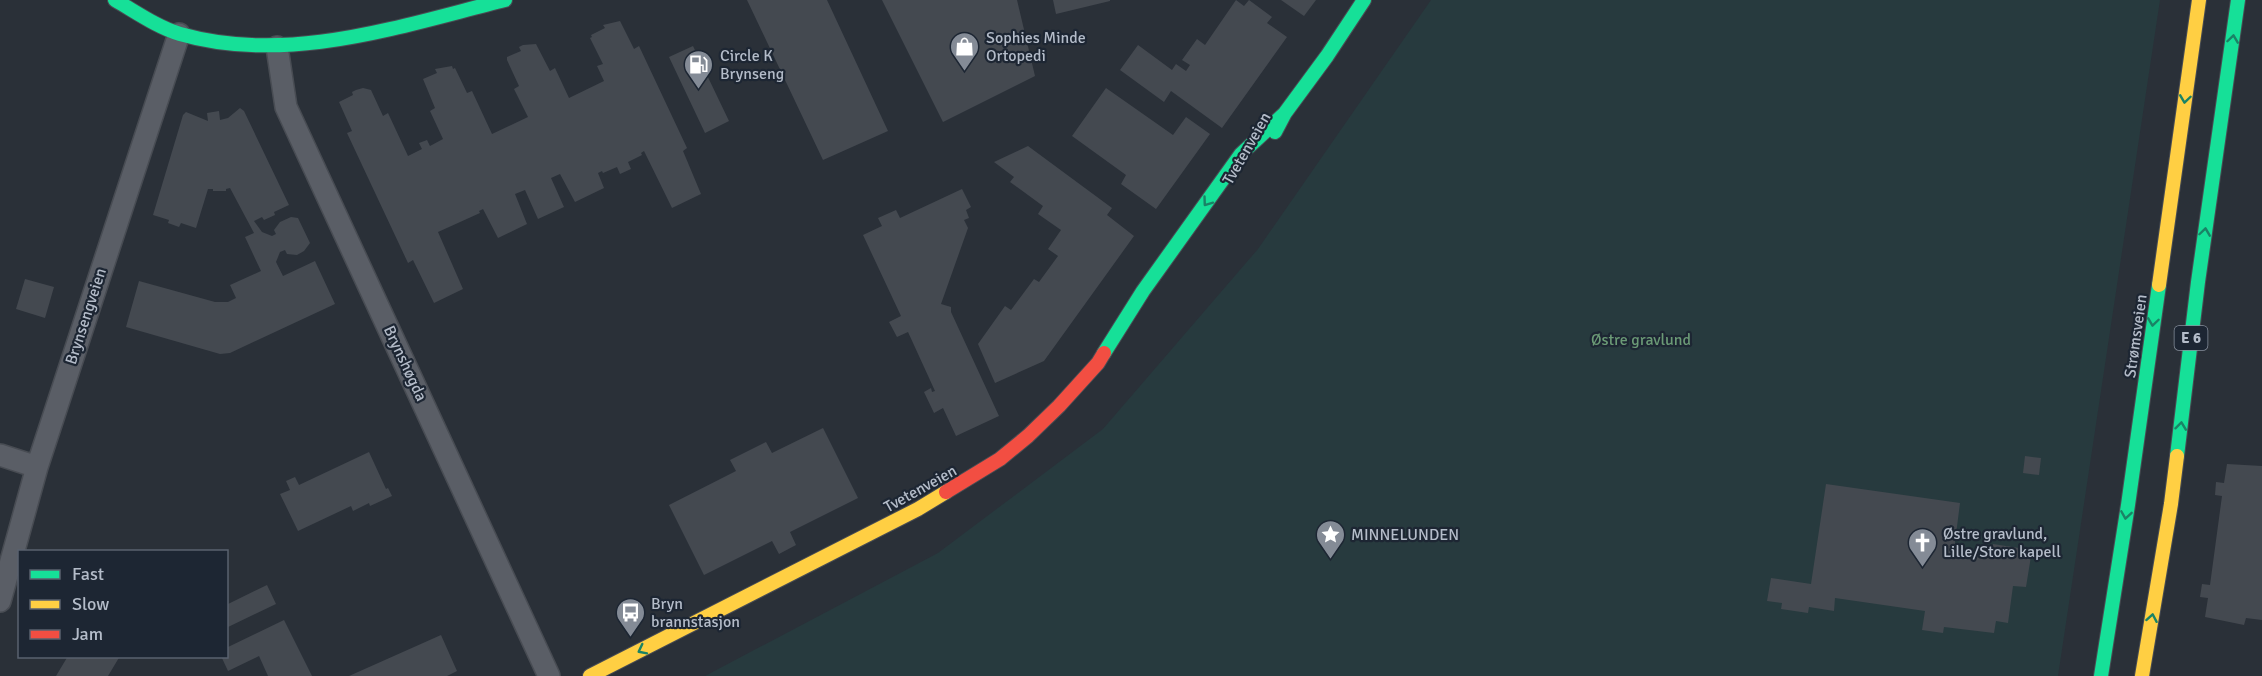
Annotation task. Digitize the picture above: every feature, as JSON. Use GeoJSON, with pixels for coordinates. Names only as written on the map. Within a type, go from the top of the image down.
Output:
{"type":"FeatureCollection","features":[{"type":"Feature","properties":{"kind":"main road"},"geometry":{"type":"LineString","coordinates":[[115,0],[179,34],[220,44],[277,47],[327,40],[505,0]]}},
{"type":"Feature","properties":{"kind":"main road","name":"Tvetenveien"},"geometry":{"type":"LineString","coordinates":[[1266,149],[1285,113],[1364,0]]}},
{"type":"Feature","properties":{"kind":"main road","name":"Tvetenveien"},"geometry":{"type":"LineString","coordinates":[[1327,56],[1379,0]]}},
{"type":"Feature","properties":{"kind":"main road","name":"Strømsveien"},"geometry":{"type":"LineString","coordinates":[[2101,676],[2128,505],[2199,0]]}},
{"type":"Feature","properties":{"kind":"main road","name":"E 6"},"geometry":{"type":"LineString","coordinates":[[2142,676],[2171,504],[2198,282],[2238,0]]}},
{"type":"Feature","properties":{"kind":"main road","name":"Tvetenveien"},"geometry":{"type":"LineString","coordinates":[[1098,363],[1143,291],[1241,154],[1285,113]]}},
{"type":"Feature","properties":{"kind":"main road","name":"Tvetenveien"},"geometry":{"type":"LineString","coordinates":[[590,676],[886,526],[970,479],[1028,436],[1098,363],[1130,339]]}},
{"type":"Feature","properties":{"kind":"main road","name":"Tvetenveien"},"geometry":{"type":"LineString","coordinates":[[658,657],[731,605]]}},
{"type":"Feature","properties":{"kind":"street","name":"Brynsengveien"},"geometry":{"type":"LineString","coordinates":[[0,601],[37,467],[179,34]]}},
{"type":"Feature","properties":{"kind":"street","name":"Brynshøgda"},"geometry":{"type":"LineString","coordinates":[[277,47],[286,107],[549,676]]}},
{"type":"Feature","properties":{"kind":"street"},"geometry":{"type":"LineString","coordinates":[[0,455],[37,467]]}},
{"type":"Feature","properties":{"kind":"green space","name":"Østre gravlund"},"geometry":{"type":"Polygon","coordinates":[[[1431,0],[2160,0],[2058,676],[705,676],[938,553],[1103,429],[1258,249],[1431,0]]]}},
{"type":"Feature","properties":{"kind":"building"},"geometry":{"type":"Polygon","coordinates":[[[747,0],[827,0],[888,131],[823,160],[747,0]]]}},
{"type":"Feature","properties":{"kind":"building"},"geometry":{"type":"Polygon","coordinates":[[[882,0],[1017,0],[1035,76],[943,122],[882,0]]]}},
{"type":"Feature","properties":{"kind":"building"},"geometry":{"type":"Polygon","coordinates":[[[1053,0],[1110,0],[1110,1],[1056,14],[1053,0]]]}},
{"type":"Feature","properties":{"kind":"building"},"geometry":{"type":"Polygon","coordinates":[[[1236,0],[1244,6],[1249,0],[1272,17],[1267,23],[1287,37],[1222,128],[1171,91],[1164,102],[1120,70],[1138,45],[1172,70],[1176,64],[1186,71],[1190,65],[1182,60],[1197,39],[1205,45],[1236,0]]]}},
{"type":"Feature","properties":{"kind":"building"},"geometry":{"type":"Polygon","coordinates":[[[1281,0],[1316,0],[1304,16],[1281,0]]]}},
{"type":"Feature","properties":{"kind":"building"},"geometry":{"type":"Polygon","coordinates":[[[620,21],[634,49],[639,46],[687,148],[683,151],[701,194],[672,208],[644,151],[642,155],[628,162],[631,169],[620,174],[617,167],[598,173],[604,188],[575,202],[560,174],[551,178],[564,207],[538,219],[525,190],[515,194],[527,224],[498,238],[483,209],[479,211],[480,213],[438,232],[463,289],[434,303],[413,260],[408,263],[347,133],[352,131],[339,102],[353,95],[352,92],[356,90],[363,88],[371,90],[383,116],[388,113],[408,156],[422,149],[419,143],[427,140],[430,146],[443,139],[430,111],[435,108],[423,79],[437,73],[435,69],[452,66],[467,93],[472,91],[492,134],[528,117],[514,89],[519,86],[507,57],[521,51],[519,47],[523,45],[536,44],[550,71],[555,68],[569,98],[604,81],[597,66],[603,64],[590,38],[591,35],[605,28],[603,25],[620,21]]]}},
{"type":"Feature","properties":{"kind":"building"},"geometry":{"type":"Polygon","coordinates":[[[693,46],[729,121],[705,133],[669,57],[693,46]]]}},
{"type":"Feature","properties":{"kind":"building"},"geometry":{"type":"Polygon","coordinates":[[[1106,88],[1173,135],[1186,117],[1210,134],[1156,209],[1121,184],[1126,175],[1072,136],[1106,88]]]}},
{"type":"Feature","properties":{"kind":"building"},"geometry":{"type":"Polygon","coordinates":[[[240,108],[244,111],[289,205],[274,212],[275,215],[254,221],[262,232],[272,236],[276,234],[274,230],[280,222],[291,217],[298,218],[310,243],[304,251],[297,255],[287,254],[285,250],[280,252],[276,262],[283,276],[315,261],[335,304],[230,353],[220,354],[126,327],[139,281],[215,302],[228,302],[236,298],[230,285],[261,271],[245,237],[254,233],[230,188],[226,191],[208,189],[196,228],[181,223],[179,227],[168,223],[169,220],[153,215],[183,115],[186,112],[208,121],[207,113],[219,111],[220,120],[228,118],[240,108]]]}},
{"type":"Feature","properties":{"kind":"building"},"geometry":{"type":"Polygon","coordinates":[[[1028,146],[1112,208],[1107,215],[1134,236],[1044,361],[995,383],[978,344],[1005,306],[1011,310],[1034,279],[1039,282],[1058,256],[1048,249],[1061,230],[1038,214],[1043,206],[1010,182],[1014,177],[994,162],[1028,146]]]}},
{"type":"Feature","properties":{"kind":"building"},"geometry":{"type":"Polygon","coordinates":[[[962,189],[971,207],[966,210],[969,218],[964,220],[968,228],[941,304],[951,307],[951,312],[999,416],[956,436],[943,408],[934,413],[924,392],[931,388],[932,392],[935,391],[908,332],[897,337],[889,322],[901,316],[863,235],[882,226],[878,218],[896,210],[900,218],[962,189]]]}},
{"type":"Feature","properties":{"kind":"building"},"geometry":{"type":"Polygon","coordinates":[[[25,279],[54,287],[45,318],[16,309],[25,279]]]}},
{"type":"Feature","properties":{"kind":"building"},"geometry":{"type":"Polygon","coordinates":[[[823,428],[858,498],[790,532],[796,545],[779,554],[772,541],[704,575],[669,505],[736,471],[730,460],[766,442],[772,453],[823,428]]]}},
{"type":"Feature","properties":{"kind":"building"},"geometry":{"type":"Polygon","coordinates":[[[369,452],[386,489],[388,488],[392,496],[353,511],[351,506],[298,531],[280,494],[290,490],[286,481],[295,477],[299,485],[369,452]]]}},
{"type":"Feature","properties":{"kind":"building"},"geometry":{"type":"Polygon","coordinates":[[[2025,456],[2041,458],[2039,475],[2023,473],[2025,456]]]}},
{"type":"Feature","properties":{"kind":"building"},"geometry":{"type":"Polygon","coordinates":[[[2227,464],[2262,466],[2262,620],[2246,618],[2244,625],[2205,617],[2208,598],[2200,597],[2202,584],[2210,585],[2222,496],[2215,495],[2216,482],[2224,483],[2227,464]]]}},
{"type":"Feature","properties":{"kind":"building","name":"Østre gravlund, Lille/Store kapell"},"geometry":{"type":"Polygon","coordinates":[[[1826,484],[1960,503],[1954,550],[1992,555],[1993,544],[2032,550],[2026,587],[2013,586],[2008,623],[1996,621],[1994,633],[1944,627],[1943,633],[1922,630],[1925,611],[1835,598],[1834,611],[1809,607],[1808,613],[1781,609],[1782,603],[1767,601],[1771,578],[1811,584],[1826,484]]]}},
{"type":"Feature","properties":{"kind":"building"},"geometry":{"type":"Polygon","coordinates":[[[267,585],[276,604],[228,627],[228,604],[267,585]]]}},
{"type":"Feature","properties":{"kind":"building"},"geometry":{"type":"Polygon","coordinates":[[[284,620],[312,676],[268,676],[259,656],[228,671],[222,658],[228,658],[228,647],[284,620]]]}},
{"type":"Feature","properties":{"kind":"building"},"geometry":{"type":"Polygon","coordinates":[[[441,635],[457,671],[447,676],[349,676],[441,635]]]}},
{"type":"Feature","properties":{"kind":"building"},"geometry":{"type":"Polygon","coordinates":[[[67,658],[119,658],[108,676],[56,676],[67,658]]]}},
{"type":"Feature","properties":{"kind":"traffic: fast"},"geometry":{"type":"LineString","coordinates":[[115,0],[155,23],[180,34],[221,43],[262,45],[303,44],[344,38],[425,21],[505,0]]}},
{"type":"Feature","properties":{"kind":"traffic: fast"},"geometry":{"type":"LineString","coordinates":[[1275,132],[1285,113],[1364,0]]}},
{"type":"Feature","properties":{"kind":"traffic: fast"},"geometry":{"type":"LineString","coordinates":[[2177,456],[2198,282],[2238,0]]}},
{"type":"Feature","properties":{"kind":"traffic: fast"},"geometry":{"type":"LineString","coordinates":[[1104,353],[1143,291],[1241,154],[1285,113]]}},
{"type":"Feature","properties":{"kind":"traffic: fast"},"geometry":{"type":"LineString","coordinates":[[2101,676],[2159,285]]}},
{"type":"Feature","properties":{"kind":"traffic: slow"},"geometry":{"type":"LineString","coordinates":[[2159,285],[2199,0]]}},
{"type":"Feature","properties":{"kind":"traffic: slow"},"geometry":{"type":"LineString","coordinates":[[2142,676],[2177,456]]}},
{"type":"Feature","properties":{"kind":"traffic: slow"},"geometry":{"type":"LineString","coordinates":[[590,676],[918,509],[946,492]]}},
{"type":"Feature","properties":{"kind":"traffic: jam"},"geometry":{"type":"LineString","coordinates":[[946,492],[1000,459],[1028,436],[1059,406],[1098,363],[1104,353]]}},
{"type":"Feature","properties":{"kind":"place","name":"Sophies Minde Ortopedi"},"geometry":{"type":"Point","coordinates":[965,72]}},
{"type":"Feature","properties":{"kind":"place","name":"Circle K Brynseng"},"geometry":{"type":"Point","coordinates":[699,90]}},
{"type":"Feature","properties":{"kind":"place","name":"MINNELUNDEN"},"geometry":{"type":"Point","coordinates":[1330,560]}},
{"type":"Feature","properties":{"kind":"place","name":"Østre gravlund, Lille/Store kapell"},"geometry":{"type":"Point","coordinates":[1922,568]}},
{"type":"Feature","properties":{"kind":"place","name":"Bryn brannstasjon"},"geometry":{"type":"Point","coordinates":[630,638]}}]}
